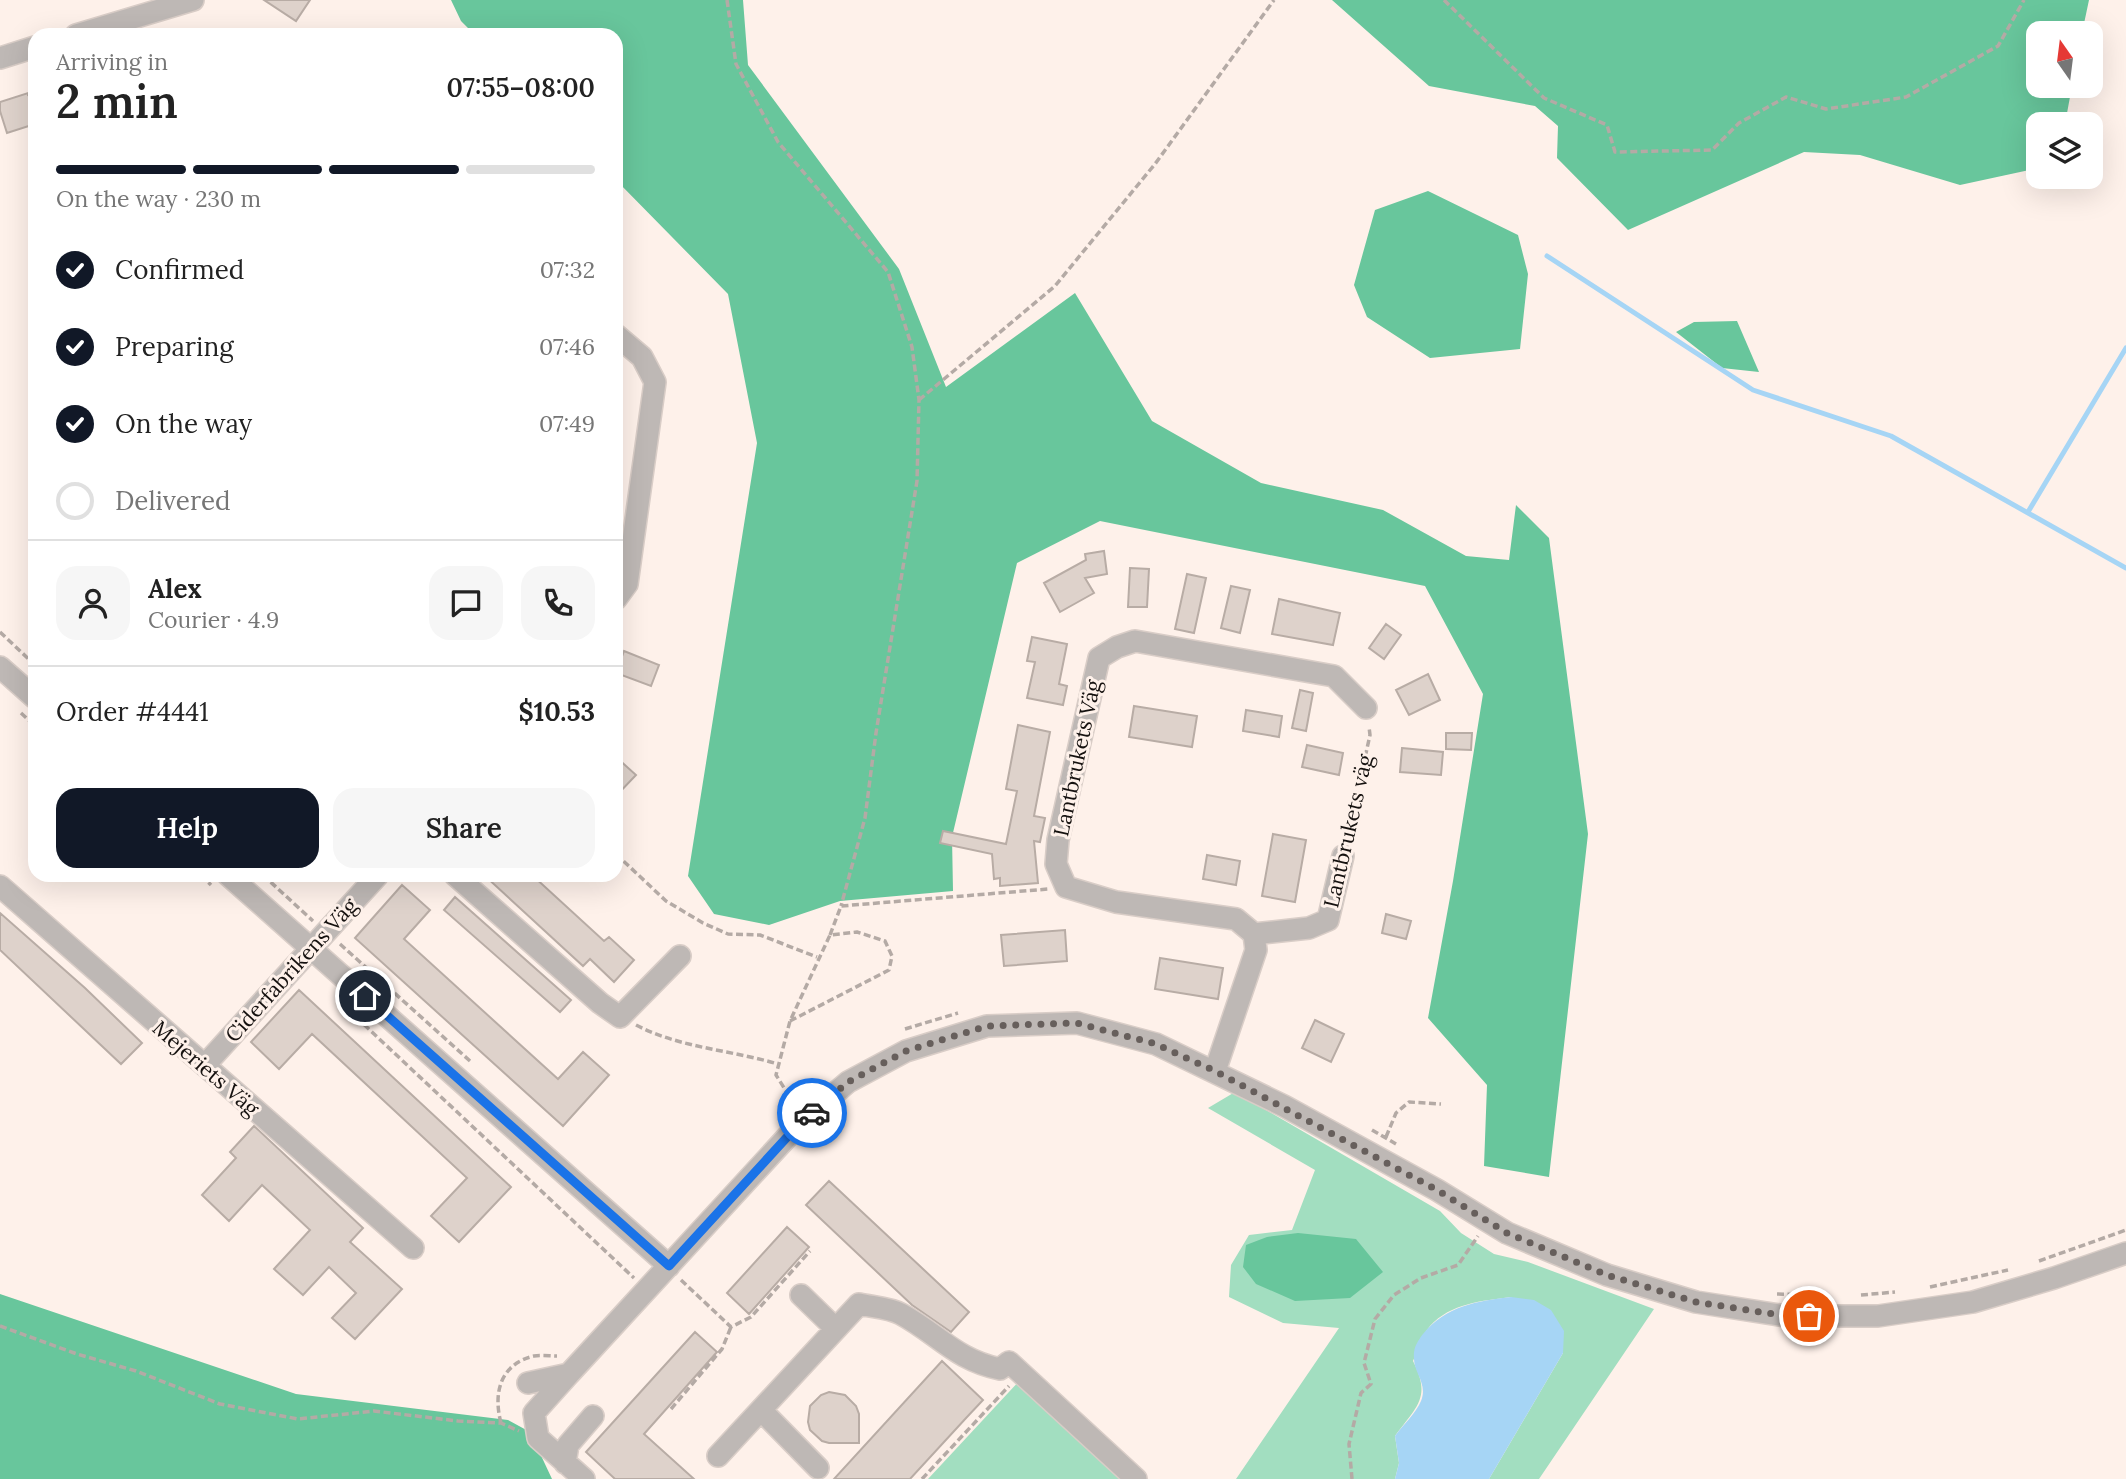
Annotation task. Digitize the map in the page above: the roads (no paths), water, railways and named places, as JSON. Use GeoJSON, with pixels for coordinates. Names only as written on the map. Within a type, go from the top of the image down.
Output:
{"type":"FeatureCollection","features":[{"type":"Feature","properties":{"kind":"street"},"geometry":{"type":"LineString","coordinates":[[99,28],[193,0]]}},
{"type":"Feature","properties":{"kind":"street"},"geometry":{"type":"LineString","coordinates":[[0,58],[28,49]]}},
{"type":"Feature","properties":{"kind":"street"},"geometry":{"type":"LineString","coordinates":[[623,341],[642,357],[655,382],[627,584],[623,589]]}},
{"type":"Feature","properties":{"kind":"street","name":"Lantbrukets Väg"},"geometry":{"type":"LineString","coordinates":[[1254,934],[1236,919],[1116,902],[1066,887],[1056,864],[1058,840],[1099,658],[1117,647],[1135,641],[1334,676],[1366,708]]}},
{"type":"Feature","properties":{"kind":"street"},"geometry":{"type":"LineString","coordinates":[[0,667],[28,692]]}},
{"type":"Feature","properties":{"kind":"street","name":"Lantbrukets väg"},"geometry":{"type":"LineString","coordinates":[[1254,934],[1309,928],[1328,920],[1343,856]]}},
{"type":"Feature","properties":{"kind":"street"},"geometry":{"type":"LineString","coordinates":[[236,882],[669,1267]]}},
{"type":"Feature","properties":{"kind":"street","name":"Ciderfabrikens Väg"},"geometry":{"type":"LineString","coordinates":[[205,1065],[371,882]]}},
{"type":"Feature","properties":{"kind":"street"},"geometry":{"type":"LineString","coordinates":[[463,882],[600,1003],[620,1017],[680,956]]}},
{"type":"Feature","properties":{"kind":"street","name":"Mejeriets Väg"},"geometry":{"type":"LineString","coordinates":[[0,886],[413,1248]]}},
{"type":"Feature","properties":{"kind":"street"},"geometry":{"type":"LineString","coordinates":[[1215,1071],[1256,950],[1254,934]]}},
{"type":"Feature","properties":{"kind":"street"},"geometry":{"type":"LineString","coordinates":[[584,1479],[538,1438],[534,1413],[568,1365],[669,1267],[800,1123],[848,1082],[906,1051],[987,1026],[1077,1023],[1156,1044],[1215,1071],[1437,1190],[1507,1233],[1607,1275],[1696,1302],[1786,1316],[1878,1316],[1973,1302],[2126,1253]]}},
{"type":"Feature","properties":{"kind":"street"},"geometry":{"type":"LineString","coordinates":[[801,1295],[836,1329]]}},
{"type":"Feature","properties":{"kind":"street"},"geometry":{"type":"LineString","coordinates":[[718,1456],[859,1304],[900,1313],[952,1350],[979,1365],[1000,1369],[1015,1368],[1136,1479]]}},
{"type":"Feature","properties":{"kind":"street"},"geometry":{"type":"LineString","coordinates":[[528,1383],[568,1365]]}},
{"type":"Feature","properties":{"kind":"street"},"geometry":{"type":"LineString","coordinates":[[761,1409],[818,1468]]}},
{"type":"Feature","properties":{"kind":"street"},"geometry":{"type":"LineString","coordinates":[[565,1463],[568,1445],[593,1416]]}},
{"type":"Feature","properties":{"kind":"water"},"geometry":{"type":"Polygon","coordinates":[[[1511,1297],[1534,1300],[1551,1310],[1564,1331],[1563,1353],[1489,1479],[1395,1479],[1399,1463],[1395,1436],[1416,1410],[1423,1395],[1414,1359],[1419,1340],[1432,1325],[1452,1311],[1474,1303],[1511,1297]]]}},
{"type":"Feature","properties":{"kind":"waterway"},"geometry":{"type":"LineString","coordinates":[[1547,256],[1753,390],[1891,436],[2126,568]]}},
{"type":"Feature","properties":{"kind":"waterway"},"geometry":{"type":"LineString","coordinates":[[2028,512],[2126,348]]}}]}
